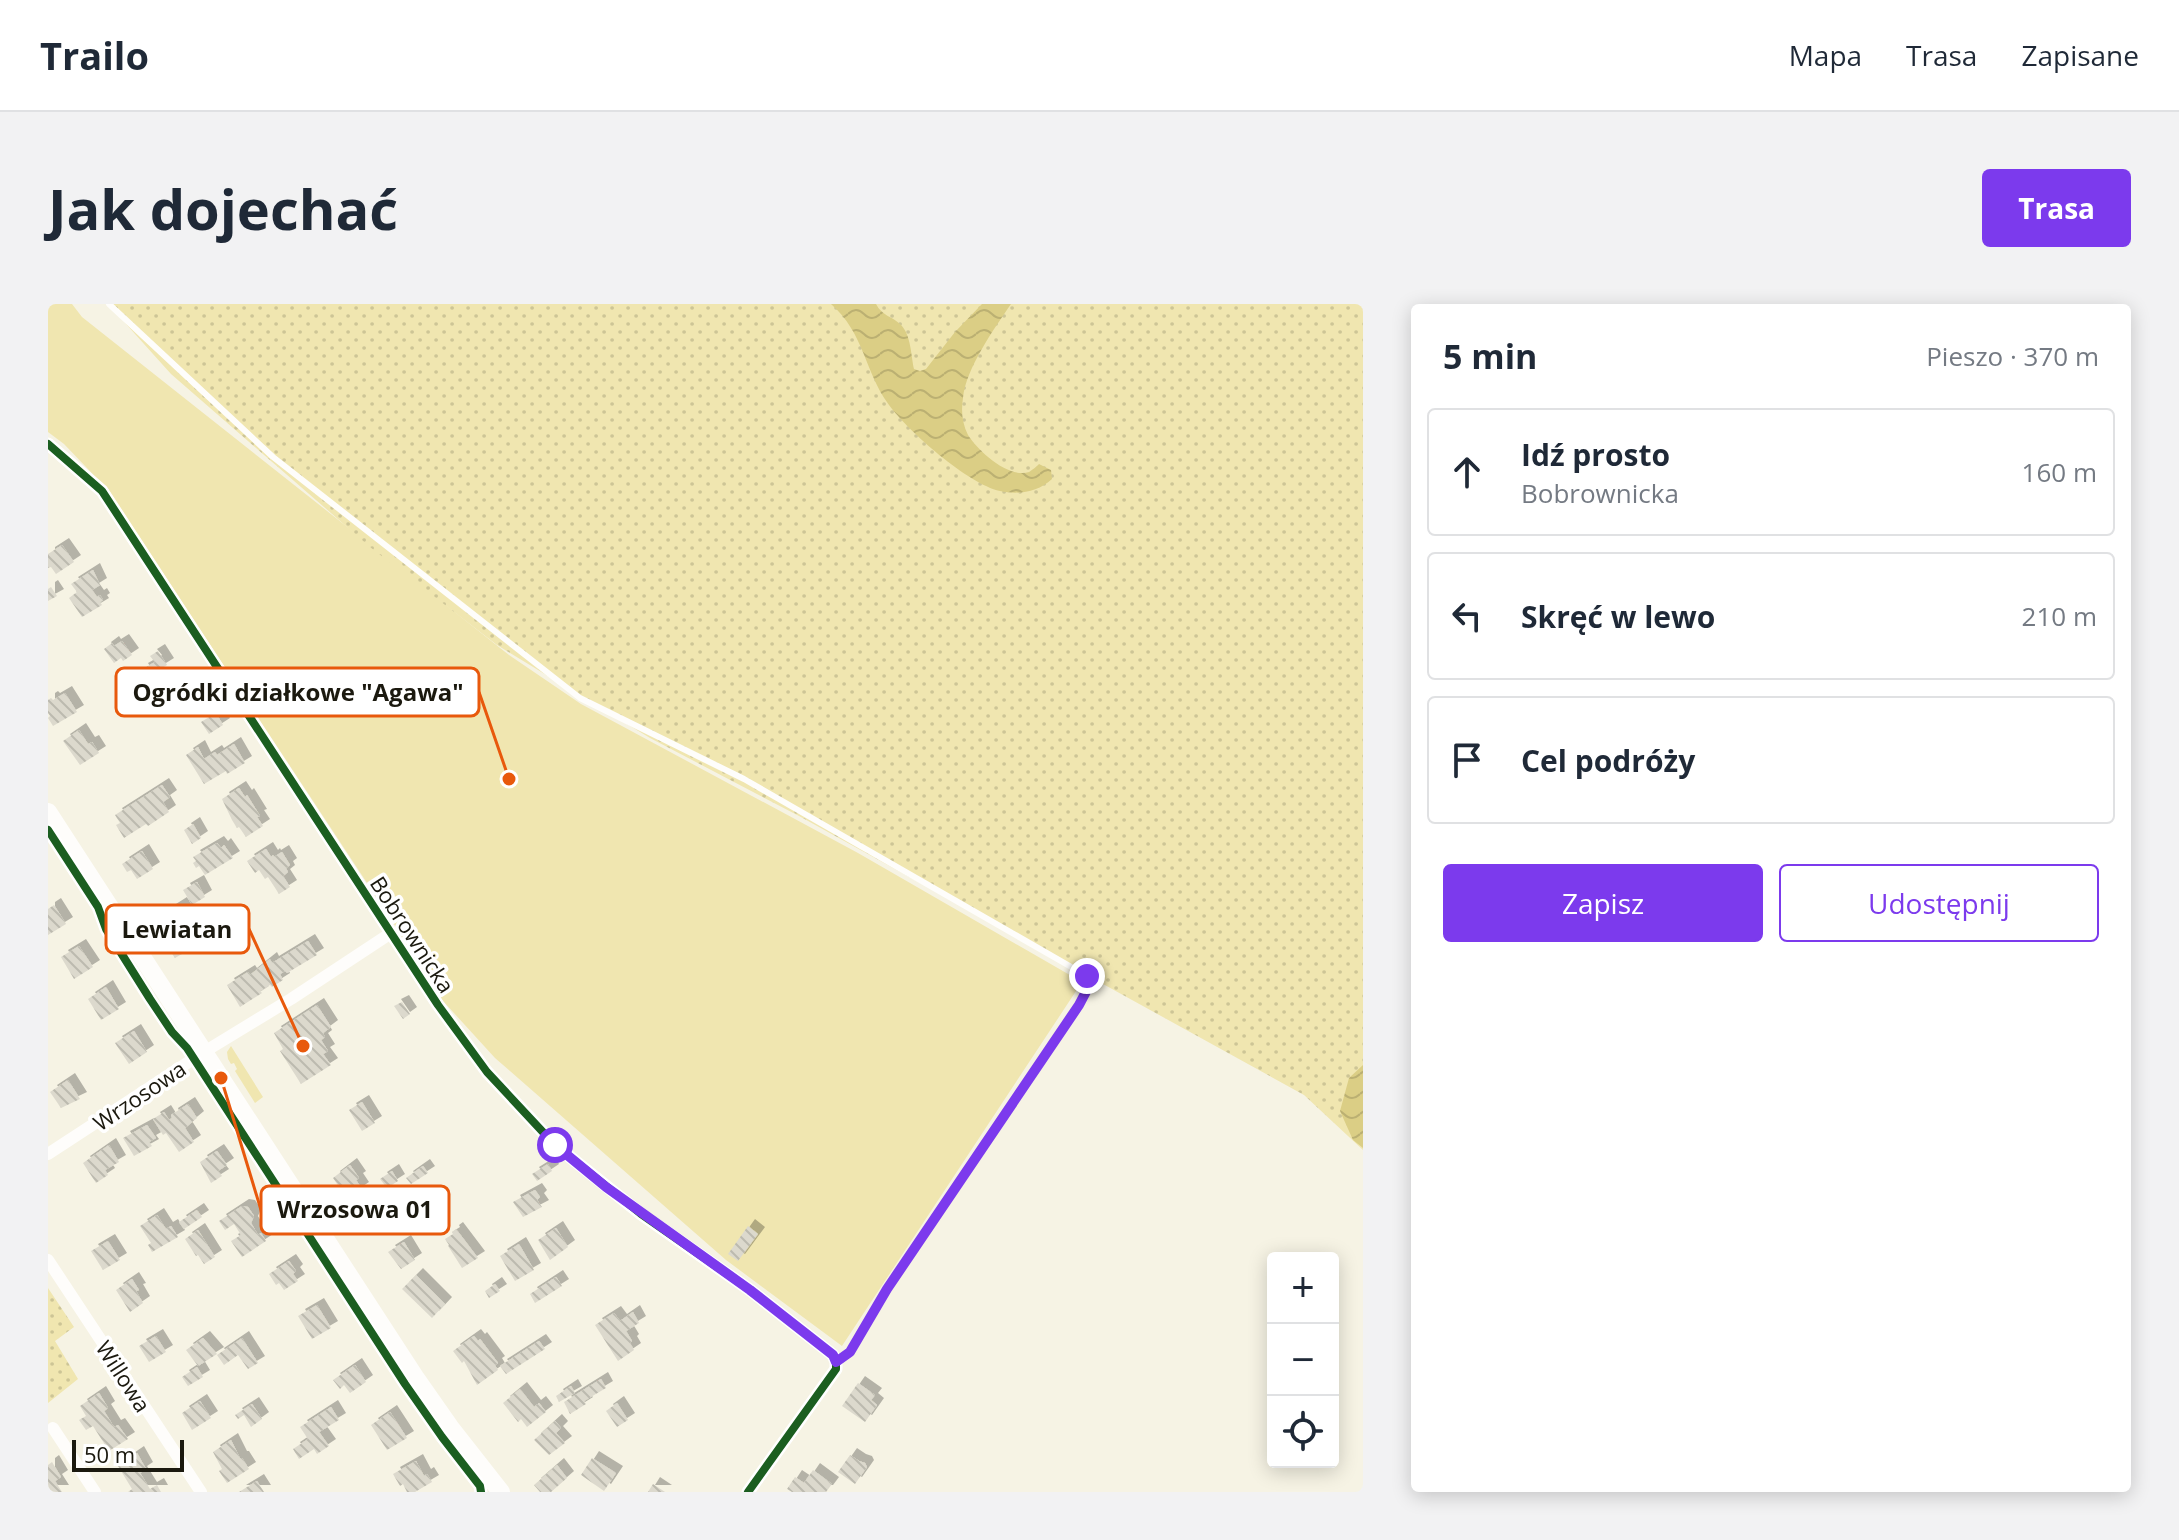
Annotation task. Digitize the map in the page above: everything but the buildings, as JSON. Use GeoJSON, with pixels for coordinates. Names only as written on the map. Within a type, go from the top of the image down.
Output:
{"type":"FeatureCollection","features":[{"type":"Feature","properties":{"kind":"street","name":"Bobrownicka"},"geometry":{"type":"LineString","coordinates":[[48,444],[102,491],[438,1005],[487,1072],[555,1145],[641,1214],[750,1290],[833,1355],[836,1362]]}},
{"type":"Feature","properties":{"kind":"street"},"geometry":{"type":"LineString","coordinates":[[48,812],[415,1377],[501,1492]]}},
{"type":"Feature","properties":{"kind":"street","name":"Wrzosowa"},"geometry":{"type":"LineString","coordinates":[[48,1154],[391,933]]}},
{"type":"Feature","properties":{"kind":"street","name":"Willowa"},"geometry":{"type":"LineString","coordinates":[[50,1266],[201,1492]]}},
{"type":"Feature","properties":{"kind":"street"},"geometry":{"type":"LineString","coordinates":[[748,1492],[836,1369],[836,1362]]}},
{"type":"Feature","properties":{"kind":"street"},"geometry":{"type":"LineString","coordinates":[[53,1428],[95,1492]]}},
{"type":"Feature","properties":{"kind":"lane"},"geometry":{"type":"LineString","coordinates":[[109,304],[273,457],[580,698],[744,779],[1087,976],[1090,984],[1079,1005],[887,1289],[850,1352],[836,1362]]}},
{"type":"Feature","properties":{"kind":"shaded area"},"geometry":{"type":"Polygon","coordinates":[[[48,304],[72,304],[82,317],[509,655],[581,704],[858,853],[1082,982],[842,1346],[726,1260],[495,1058],[443,1001],[108,490],[64,444],[48,432],[48,304]]]}},
{"type":"Feature","properties":{"kind":"shaded area"},"geometry":{"type":"Polygon","coordinates":[[[108,304],[1363,304],[1363,1150],[1304,1095],[799,816],[650,738],[497,645],[370,547],[171,374],[108,304]]]}},
{"type":"Feature","properties":{"kind":"shaded area"},"geometry":{"type":"Polygon","coordinates":[[[231,1046],[263,1097],[255,1103],[235,1071],[234,1063],[231,1064],[228,1059],[227,1052],[231,1046]]]}},
{"type":"Feature","properties":{"kind":"shaded area"},"geometry":{"type":"Polygon","coordinates":[[[48,1288],[74,1327],[55,1341],[78,1379],[48,1403],[48,1288]]]}},
{"type":"Feature","properties":{"kind":"water"},"geometry":{"type":"Polygon","coordinates":[[[831,304],[876,304],[904,329],[914,369],[920,371],[926,369],[982,304],[1011,304],[969,374],[963,398],[963,421],[968,435],[986,456],[1004,468],[1021,473],[1029,472],[1039,464],[1051,470],[1052,479],[1041,487],[1014,493],[987,486],[956,468],[889,405],[858,340],[831,304]]]}},
{"type":"Feature","properties":{"kind":"water"},"geometry":{"type":"Polygon","coordinates":[[[1363,1065],[1363,1148],[1353,1140],[1340,1111],[1349,1078],[1363,1065]]]}},
{"type":"Feature","properties":{"kind":"cycle path"},"geometry":{"type":"LineString","coordinates":[[48,444],[102,491],[438,1005],[487,1072],[555,1145],[641,1214],[750,1290],[833,1355],[836,1369],[748,1492]]}},
{"type":"Feature","properties":{"kind":"cycle path"},"geometry":{"type":"LineString","coordinates":[[48,830],[98,907],[106,929],[150,999],[187,1048],[405,1384],[480,1486],[481,1492]]}},
{"type":"Feature","properties":{"kind":"place","name":"Ogródki działkowe \"Agawa\""},"geometry":{"type":"Point","coordinates":[509,779]}},
{"type":"Feature","properties":{"kind":"place","name":"Lewiatan"},"geometry":{"type":"Point","coordinates":[303,1046]}},
{"type":"Feature","properties":{"kind":"place","name":"Wrzosowa 01"},"geometry":{"type":"Point","coordinates":[221,1078]}},
{"type":"Feature","properties":{"kind":"route"},"geometry":{"type":"LineString","coordinates":[[555,1145],[641,1214],[750,1290],[833,1355],[836,1362],[850,1352],[887,1289],[1079,1005],[1090,984],[1087,976]]}}]}
